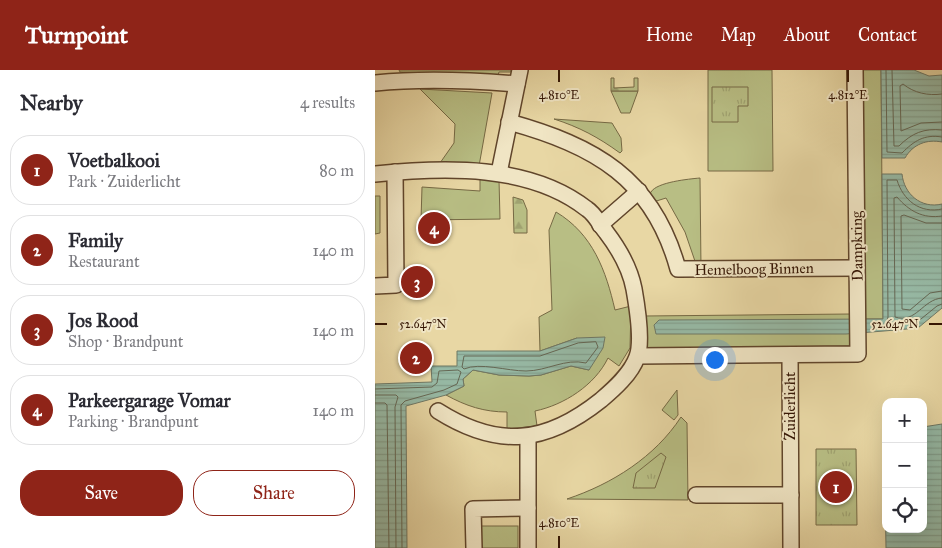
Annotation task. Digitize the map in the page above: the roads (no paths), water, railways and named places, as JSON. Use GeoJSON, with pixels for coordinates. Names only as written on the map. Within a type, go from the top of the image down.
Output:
{"type":"FeatureCollection","features":[{"type":"Feature","properties":{"kind":"street","name":"Dampkring"},"geometry":{"type":"LineString","coordinates":[[790,355],[858,354],[855,70]]}},
{"type":"Feature","properties":{"kind":"street"},"geometry":{"type":"LineString","coordinates":[[375,83],[413,79],[470,80],[518,77],[499,173]]}},
{"type":"Feature","properties":{"kind":"street","name":"Hemelboog Binnen"},"geometry":{"type":"LineString","coordinates":[[509,122],[575,144],[631,180],[660,226],[678,269],[857,268]]}},
{"type":"Feature","properties":{"kind":"street"},"geometry":{"type":"LineString","coordinates":[[375,174],[414,170],[499,173],[547,186],[588,209],[619,248],[632,280],[638,314],[638,356],[632,368],[610,393],[581,416],[561,427],[528,437],[485,433],[461,424],[437,411]]}},
{"type":"Feature","properties":{"kind":"street"},"geometry":{"type":"LineString","coordinates":[[375,286],[396,285],[395,172]]}},
{"type":"Feature","properties":{"kind":"street"},"geometry":{"type":"LineString","coordinates":[[600,225],[639,191]]}},
{"type":"Feature","properties":{"kind":"street","name":"Zuiderlicht"},"geometry":{"type":"LineString","coordinates":[[638,356],[790,355],[791,548]]}},
{"type":"Feature","properties":{"kind":"street"},"geometry":{"type":"LineString","coordinates":[[528,437],[528,548]]}},
{"type":"Feature","properties":{"kind":"street"},"geometry":{"type":"LineString","coordinates":[[696,495],[791,495]]}},
{"type":"Feature","properties":{"kind":"street"},"geometry":{"type":"LineString","coordinates":[[473,548],[473,509],[528,508]]}},
{"type":"Feature","properties":{"kind":"water"},"geometry":{"type":"Polygon","coordinates":[[[881,70],[914,70],[929,76],[942,75],[942,142],[931,141],[916,146],[905,158],[882,158],[881,70]]]}},
{"type":"Feature","properties":{"kind":"water"},"geometry":{"type":"Polygon","coordinates":[[[882,174],[902,174],[906,188],[915,198],[927,204],[942,204],[942,308],[918,328],[846,334],[656,334],[654,325],[659,320],[883,319],[882,174]]]}},
{"type":"Feature","properties":{"kind":"water"},"geometry":{"type":"Polygon","coordinates":[[[605,337],[603,348],[589,370],[571,366],[541,375],[529,376],[499,375],[473,370],[463,379],[464,386],[446,395],[406,406],[407,548],[375,548],[375,384],[432,382],[431,366],[457,366],[457,351],[540,351],[577,338],[605,337]]]}},
{"type":"Feature","properties":{"kind":"water"},"geometry":{"type":"Polygon","coordinates":[[[942,424],[942,548],[886,548],[886,533],[927,533],[927,426],[942,424]]]}},
{"type":"Feature","properties":{"kind":"place","name":"Parkeergarage Vomar"},"geometry":{"type":"Point","coordinates":[434,228]}},
{"type":"Feature","properties":{"kind":"place","name":"Jos Rood"},"geometry":{"type":"Point","coordinates":[417,282]}},
{"type":"Feature","properties":{"kind":"place","name":"Family"},"geometry":{"type":"Point","coordinates":[416,358]}},
{"type":"Feature","properties":{"kind":"place","name":"Voetbalkooi"},"geometry":{"type":"Point","coordinates":[836,487]}}]}
